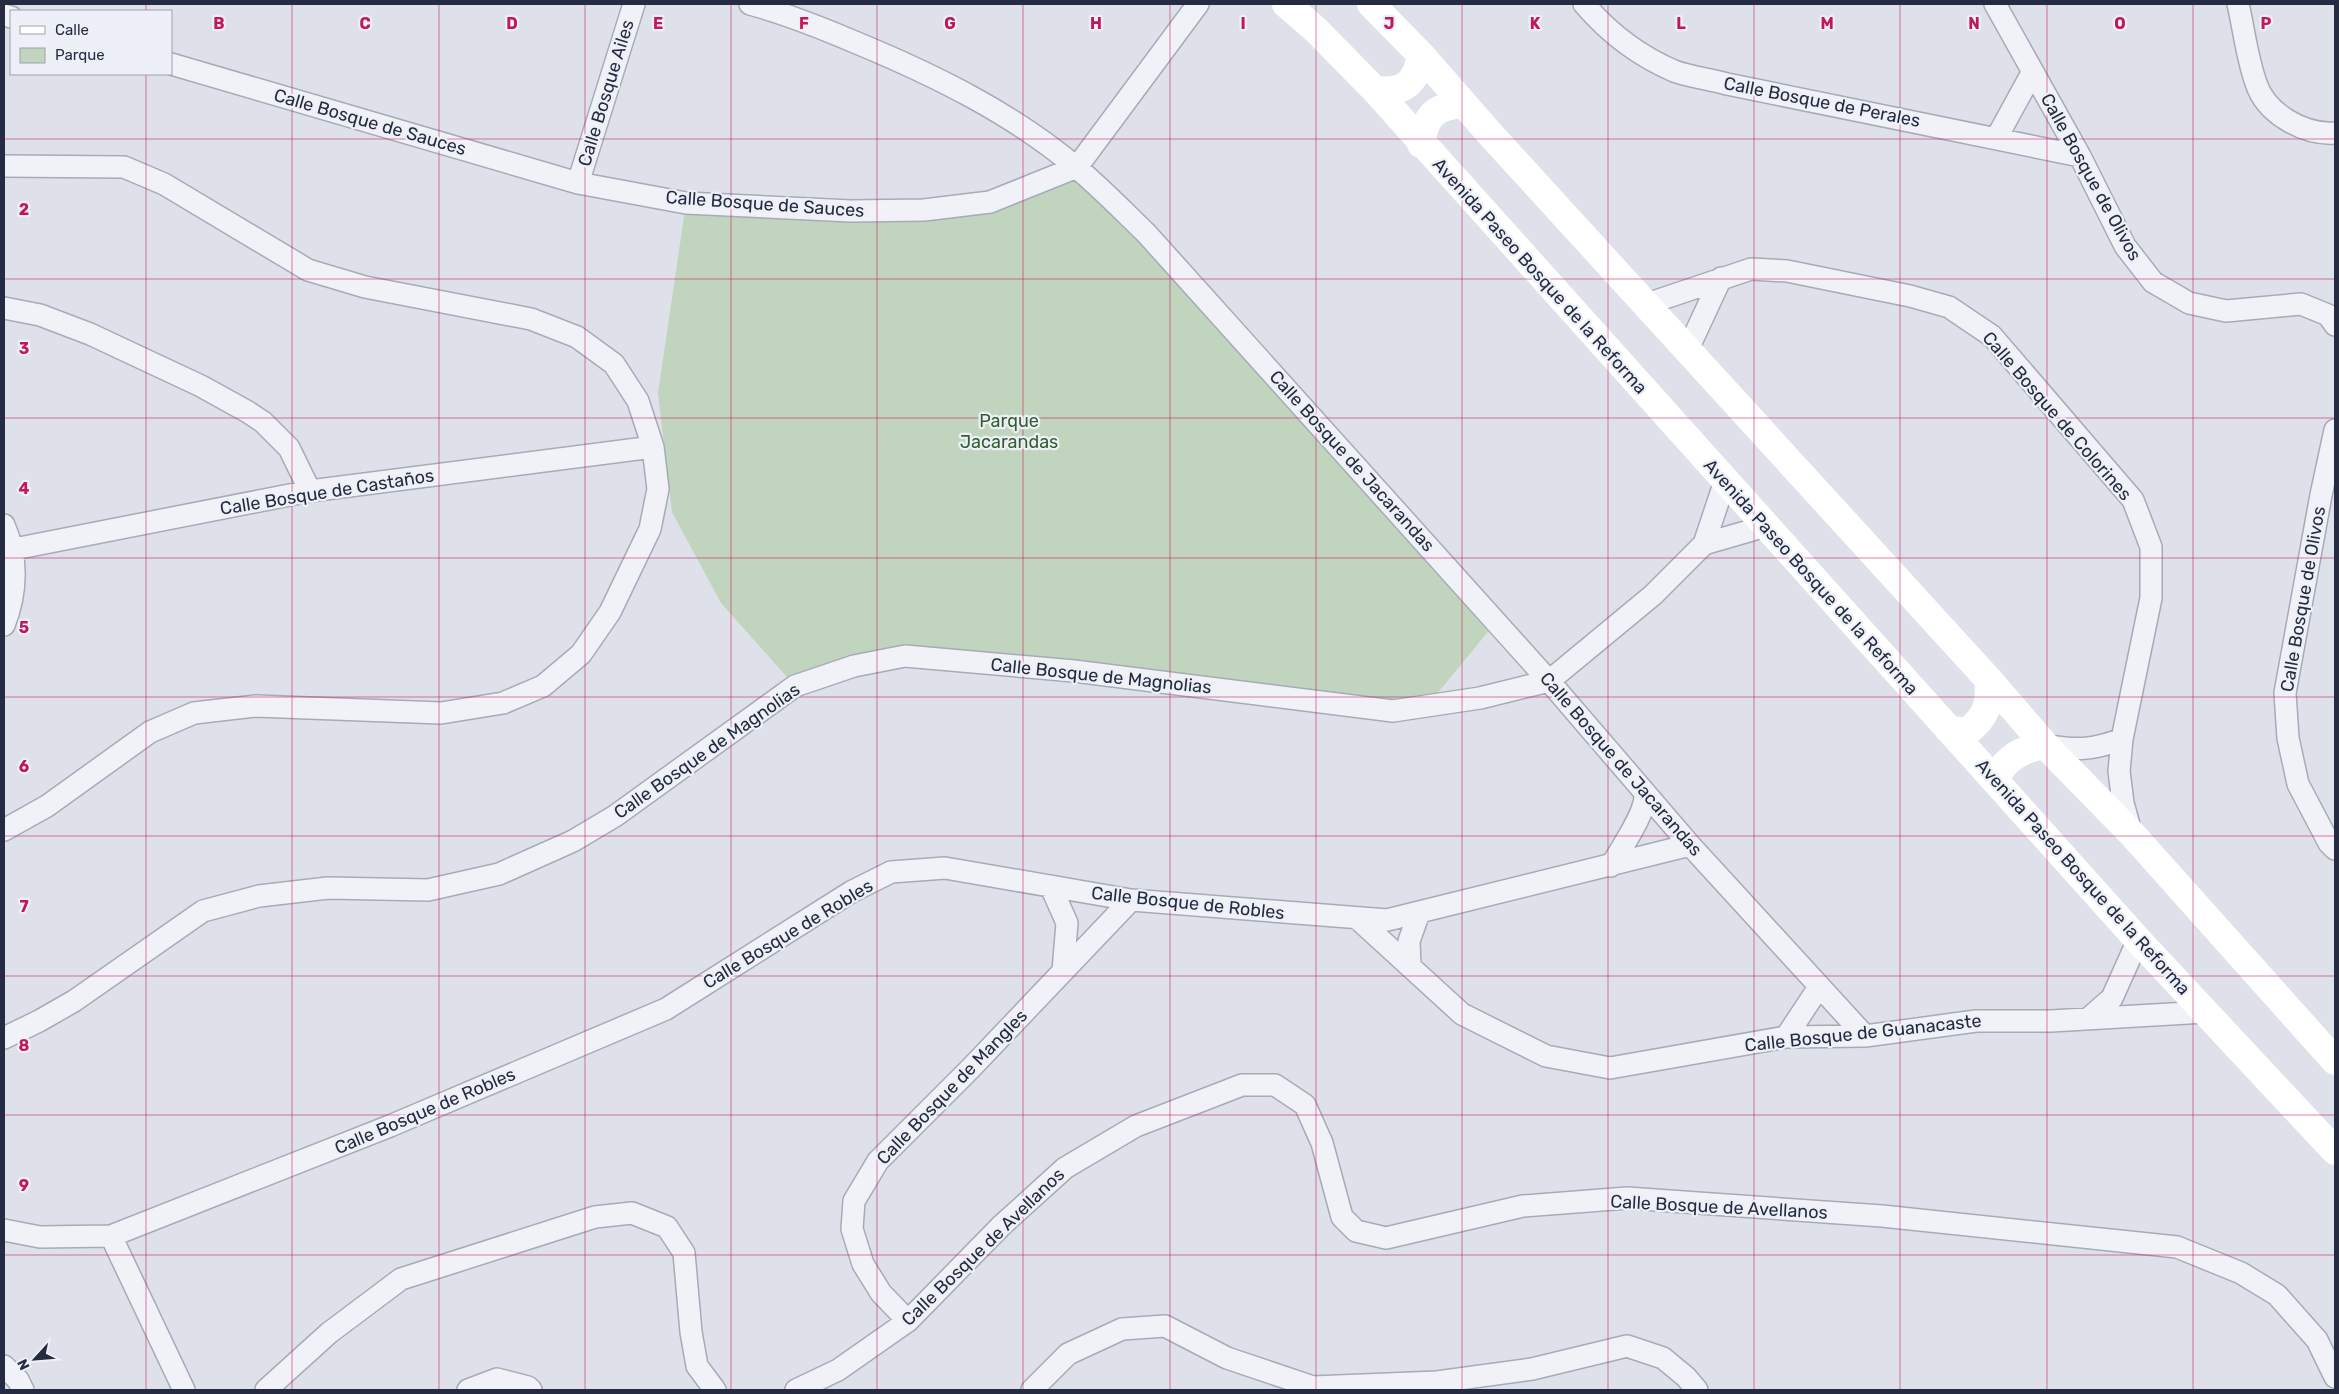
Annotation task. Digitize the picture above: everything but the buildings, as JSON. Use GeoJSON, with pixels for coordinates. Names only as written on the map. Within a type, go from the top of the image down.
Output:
{"type":"FeatureCollection","features":[{"type":"Feature","properties":{"kind":"main road","name":"Avenida Paseo Bosque de la Reforma"},"geometry":{"type":"LineString","coordinates":[[1286,4],[1316,30],[1375,90],[1421,144],[2138,940],[2335,1151]]}},
{"type":"Feature","properties":{"kind":"main road"},"geometry":{"type":"LineString","coordinates":[[1371,4],[1421,55],[1463,104],[1688,349],[2045,744],[2132,834],[2335,1061]]}},
{"type":"Feature","properties":{"kind":"main road"},"geometry":{"type":"LineString","coordinates":[[1375,90],[1392,92],[1407,85],[1418,72],[1421,55]]}},
{"type":"Feature","properties":{"kind":"main road"},"geometry":{"type":"LineString","coordinates":[[1421,144],[1423,127],[1433,114],[1447,105],[1463,104]]}},
{"type":"Feature","properties":{"kind":"main road"},"geometry":{"type":"LineString","coordinates":[[1948,730],[1968,732],[1981,721],[1990,697],[1988,679]]}},
{"type":"Feature","properties":{"kind":"main road"},"geometry":{"type":"LineString","coordinates":[[1994,779],[2002,765],[2016,753],[2045,744]]}},
{"type":"Feature","properties":{"kind":"street","name":"Calle Bosque Ailes"},"geometry":{"type":"LineString","coordinates":[[578,182],[634,4]]}},
{"type":"Feature","properties":{"kind":"street","name":"Calle Bosque de Jacarandas"},"geometry":{"type":"LineString","coordinates":[[750,4],[776,11],[832,32],[961,90],[1028,132],[1077,168],[1146,233],[1549,681],[1690,846],[1865,1036]]}},
{"type":"Feature","properties":{"kind":"street"},"geometry":{"type":"LineString","coordinates":[[1077,168],[1198,4]]}},
{"type":"Feature","properties":{"kind":"street","name":"Calle Bosque de Perales"},"geometry":{"type":"LineString","coordinates":[[1584,4],[1595,17],[1637,52],[1675,71],[1727,84],[1996,137],[2080,156]]}},
{"type":"Feature","properties":{"kind":"street","name":"Calle Bosque de Olivos"},"geometry":{"type":"LineString","coordinates":[[1995,4],[2032,74],[2080,156],[2125,246],[2153,282],[2189,303],[2226,311],[2277,304],[2302,304],[2328,316],[2335,325]]}},
{"type":"Feature","properties":{"kind":"street"},"geometry":{"type":"LineString","coordinates":[[2238,4],[2256,84],[2264,98],[2287,120],[2301,128],[2335,134]]}},
{"type":"Feature","properties":{"kind":"street","name":"Calle Bosque de Sauces"},"geometry":{"type":"LineString","coordinates":[[172,64],[578,182],[686,202],[852,211],[924,210],[990,202],[1077,168]]}},
{"type":"Feature","properties":{"kind":"street"},"geometry":{"type":"LineString","coordinates":[[1996,137],[2032,74]]}},
{"type":"Feature","properties":{"kind":"street"},"geometry":{"type":"LineString","coordinates":[[4,166],[124,166],[164,184],[308,270],[365,287],[531,319],[578,337],[614,364],[638,401],[653,447],[658,489],[650,528],[610,612],[581,654],[543,686],[503,703],[441,713],[256,706],[194,713],[150,732],[47,806],[4,830]]}},
{"type":"Feature","properties":{"kind":"street","name":"Calle Bosque de Colorines"},"geometry":{"type":"LineString","coordinates":[[1647,304],[1751,269],[1787,271],[1910,296],[1950,308],[1992,336],[2133,500],[2151,546],[2151,598],[2122,739],[2121,787],[2123,803],[2132,834]]}},
{"type":"Feature","properties":{"kind":"street"},"geometry":{"type":"LineString","coordinates":[[1688,349],[1721,278]]}},
{"type":"Feature","properties":{"kind":"street"},"geometry":{"type":"LineString","coordinates":[[4,308],[40,314],[90,334],[201,386],[248,412],[263,422],[289,448],[310,491]]}},
{"type":"Feature","properties":{"kind":"street","name":"Calle Bosque de Olivos"},"geometry":{"type":"LineString","coordinates":[[2335,430],[2321,495],[2285,693],[2288,738],[2298,784],[2335,849]]}},
{"type":"Feature","properties":{"kind":"street","name":"Calle Bosque de Castaños"},"geometry":{"type":"LineString","coordinates":[[8,550],[310,491],[653,447]]}},
{"type":"Feature","properties":{"kind":"street","name":"Calle Bosque de Magnolias"},"geometry":{"type":"LineString","coordinates":[[4,1038],[74,1001],[203,912],[269,895],[328,888],[428,890],[499,874],[573,841],[615,816],[795,686],[854,666],[906,656],[1074,672],[1394,711],[1480,698],[1549,681],[1653,595],[1704,544],[1725,481]]}},
{"type":"Feature","properties":{"kind":"street"},"geometry":{"type":"LineString","coordinates":[[4,525],[14,583],[9,614],[4,625]]}},
{"type":"Feature","properties":{"kind":"street","name":"Calle Bosque de Magnolias"},"geometry":{"type":"LineString","coordinates":[[1704,544],[1766,526]]}},
{"type":"Feature","properties":{"kind":"street"},"geometry":{"type":"LineString","coordinates":[[2045,744],[2071,750],[2097,748],[2122,739]]}},
{"type":"Feature","properties":{"kind":"street"},"geometry":{"type":"LineString","coordinates":[[1611,866],[1634,826],[1646,800],[1645,793]]}},
{"type":"Feature","properties":{"kind":"street","name":"Calle Bosque de Robles"},"geometry":{"type":"LineString","coordinates":[[4,1230],[40,1237],[110,1236],[390,1126],[666,1009],[851,892],[891,872],[945,868],[1131,900],[1387,920],[1690,846]]}},
{"type":"Feature","properties":{"kind":"street"},"geometry":{"type":"LineString","coordinates":[[1051,887],[1067,924],[1063,971]]}},
{"type":"Feature","properties":{"kind":"street","name":"Calle Bosque de Mangles"},"geometry":{"type":"LineString","coordinates":[[908,1321],[881,1293],[863,1264],[852,1229],[854,1200],[878,1161],[971,1068],[1131,900]]}},
{"type":"Feature","properties":{"kind":"street"},"geometry":{"type":"LineString","coordinates":[[1410,966],[1409,941],[1419,913]]}},
{"type":"Feature","properties":{"kind":"street","name":"Calle Bosque de Guanacaste"},"geometry":{"type":"LineString","coordinates":[[1358,919],[1462,1014],[1546,1056],[1610,1068],[1786,1037],[1865,1036],[1976,1021],[2205,1012]]}},
{"type":"Feature","properties":{"kind":"street"},"geometry":{"type":"LineString","coordinates":[[2088,1018],[2112,998],[2138,940]]}},
{"type":"Feature","properties":{"kind":"street"},"geometry":{"type":"LineString","coordinates":[[1786,1037],[1819,987]]}},
{"type":"Feature","properties":{"kind":"street","name":"Calle Bosque de Avellanos"},"geometry":{"type":"LineString","coordinates":[[796,1390],[838,1370],[908,1321],[1001,1226],[1065,1168],[1136,1126],[1242,1085],[1275,1085],[1305,1105],[1322,1143],[1342,1217],[1356,1231],[1386,1238],[1523,1206],[1627,1198],[1882,1216],[2178,1247],[2241,1273],[2277,1295],[2317,1340],[2335,1377]]}},
{"type":"Feature","properties":{"kind":"street"},"geometry":{"type":"LineString","coordinates":[[266,1390],[329,1332],[402,1279],[595,1217],[632,1213],[666,1228],[684,1253],[691,1332],[697,1366],[715,1390]]}},
{"type":"Feature","properties":{"kind":"street"},"geometry":{"type":"LineString","coordinates":[[110,1236],[184,1390]]}},
{"type":"Feature","properties":{"kind":"street"},"geometry":{"type":"LineString","coordinates":[[1032,1390],[1068,1354],[1122,1330],[1165,1326],[1228,1358],[1313,1387],[1437,1382],[1532,1369],[1627,1346],[1663,1358],[1686,1377],[1696,1390]]}},
{"type":"Feature","properties":{"kind":"street"},"geometry":{"type":"LineString","coordinates":[[4,1366],[18,1380],[23,1390]]}},
{"type":"Feature","properties":{"kind":"street"},"geometry":{"type":"LineString","coordinates":[[468,1390],[497,1380],[531,1390]]}},
{"type":"Feature","properties":{"kind":"green space","name":"Parque Jacarandas"},"geometry":{"type":"Polygon","coordinates":[[[1077,167],[1496,622],[1427,706],[906,656],[795,686],[721,603],[672,512],[658,393],[686,203],[932,209],[1077,167]]]}}]}
